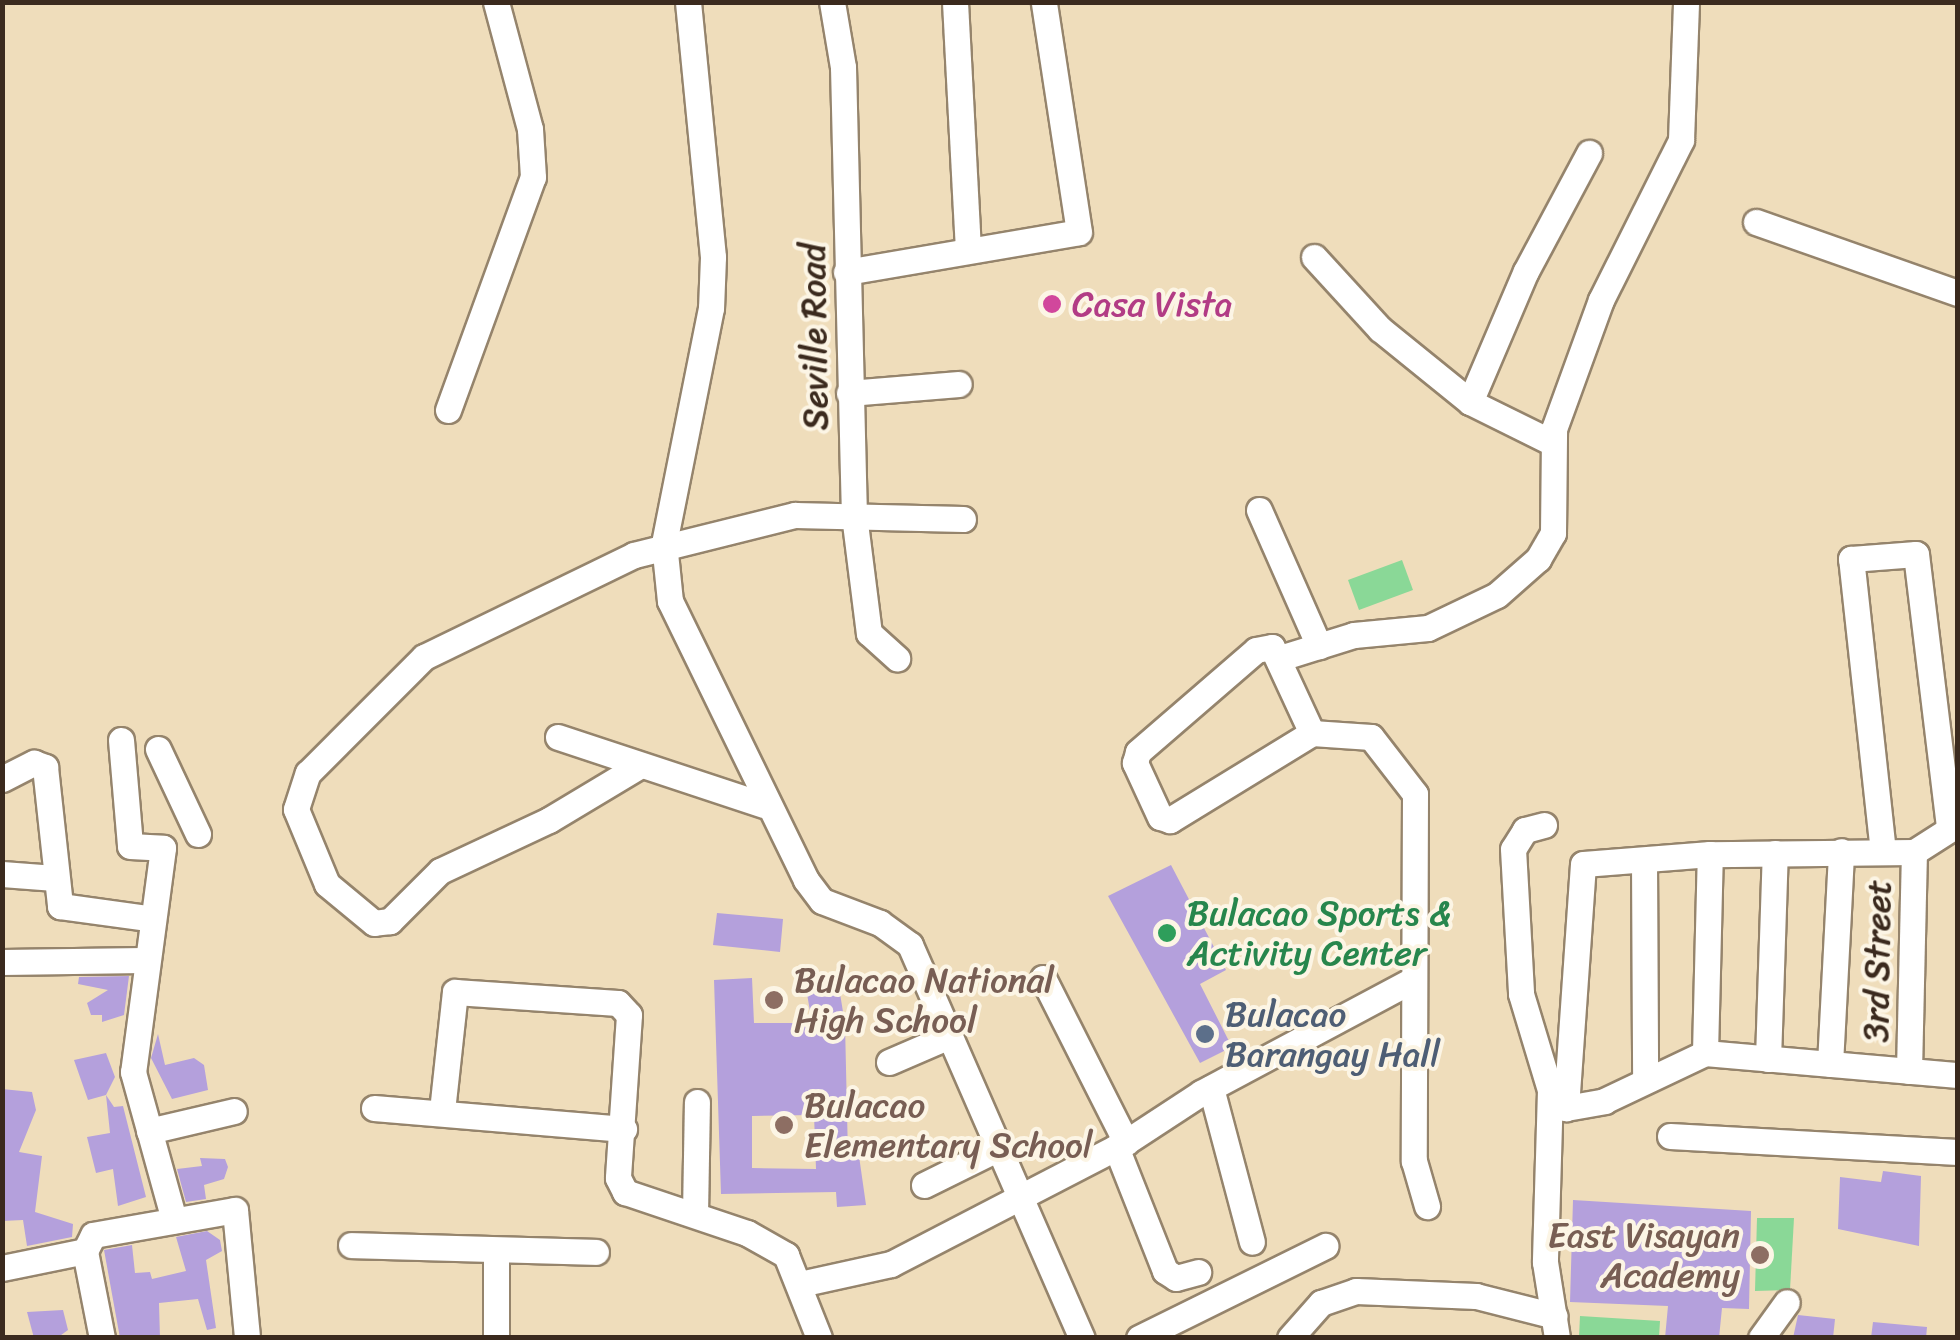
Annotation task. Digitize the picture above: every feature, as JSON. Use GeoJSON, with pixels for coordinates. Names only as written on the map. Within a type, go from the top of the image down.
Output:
{"type":"FeatureCollection","features":[{"type":"Feature","properties":{"kind":"street"},"geometry":{"type":"LineString","coordinates":[[448,410],[533,178],[530,129],[496,2]]}},
{"type":"Feature","properties":{"kind":"street"},"geometry":{"type":"LineString","coordinates":[[688,2],[713,257],[711,308],[664,543],[670,601],[764,806],[822,901],[880,923],[910,945],[1082,1338]]}},
{"type":"Feature","properties":{"kind":"street","name":"Seville Road"},"geometry":{"type":"LineString","coordinates":[[832,2],[844,67],[854,516],[869,634],[896,658]]}},
{"type":"Feature","properties":{"kind":"street"},"geometry":{"type":"LineString","coordinates":[[954,2],[968,250]]}},
{"type":"Feature","properties":{"kind":"street"},"geometry":{"type":"LineString","coordinates":[[846,272],[1079,232],[1044,2]]}},
{"type":"Feature","properties":{"kind":"street"},"geometry":{"type":"LineString","coordinates":[[1280,658],[1354,635],[1428,628],[1497,595],[1538,559],[1553,533],[1552,442],[1600,300],[1681,140],[1686,2]]}},
{"type":"Feature","properties":{"kind":"street"},"geometry":{"type":"LineString","coordinates":[[1470,402],[1536,249],[1589,153]]}},
{"type":"Feature","properties":{"kind":"street"},"geometry":{"type":"LineString","coordinates":[[1756,222],[1958,292]]}},
{"type":"Feature","properties":{"kind":"street"},"geometry":{"type":"LineString","coordinates":[[1314,257],[1380,329],[1470,402],[1552,442]]}},
{"type":"Feature","properties":{"kind":"street"},"geometry":{"type":"LineString","coordinates":[[849,393],[959,384]]}},
{"type":"Feature","properties":{"kind":"street"},"geometry":{"type":"LineString","coordinates":[[1259,510],[1318,646]]}},
{"type":"Feature","properties":{"kind":"street"},"geometry":{"type":"LineString","coordinates":[[639,766],[549,820],[440,871],[390,921],[374,924],[327,884],[296,809],[308,773],[424,657],[664,543],[795,515],[964,519]]}},
{"type":"Feature","properties":{"kind":"street"},"geometry":{"type":"LineString","coordinates":[[1883,852],[1851,559],[1916,554],[1954,825],[1914,852],[1710,854],[1584,864],[1566,1108],[1604,1101],[1645,1077],[1705,1053],[1958,1075]]}},
{"type":"Feature","properties":{"kind":"street"},"geometry":{"type":"LineString","coordinates":[[1312,733],[1272,647],[1256,650],[1138,752],[1135,763],[1160,817],[1170,820],[1312,733],[1371,737],[1414,794],[1414,1161],[1427,1206]]}},
{"type":"Feature","properties":{"kind":"street"},"geometry":{"type":"LineString","coordinates":[[558,737],[764,806]]}},
{"type":"Feature","properties":{"kind":"street"},"geometry":{"type":"LineString","coordinates":[[120,740],[130,846],[163,848],[148,918],[133,1072],[174,1220]]}},
{"type":"Feature","properties":{"kind":"street"},"geometry":{"type":"LineString","coordinates":[[124,776],[164,760],[198,834]]}},
{"type":"Feature","properties":{"kind":"street"},"geometry":{"type":"LineString","coordinates":[[2,779],[34,763],[46,767],[60,906],[69,912],[148,918]]}},
{"type":"Feature","properties":{"kind":"street"},"geometry":{"type":"LineString","coordinates":[[1544,825],[1524,830],[1513,850],[1521,994],[1550,1090],[1545,1262],[1556,1326]]}},
{"type":"Feature","properties":{"kind":"street"},"geometry":{"type":"LineString","coordinates":[[1830,1064],[1841,852]]}},
{"type":"Feature","properties":{"kind":"street","name":"3rd Street"},"geometry":{"type":"LineString","coordinates":[[1910,1071],[1914,852]]}},
{"type":"Feature","properties":{"kind":"street"},"geometry":{"type":"LineString","coordinates":[[1768,1059],[1775,853]]}},
{"type":"Feature","properties":{"kind":"street"},"geometry":{"type":"LineString","coordinates":[[1705,1053],[1710,854]]}},
{"type":"Feature","properties":{"kind":"street"},"geometry":{"type":"LineString","coordinates":[[1644,860],[1645,1077]]}},
{"type":"Feature","properties":{"kind":"street"},"geometry":{"type":"LineString","coordinates":[[2,874],[55,878]]}},
{"type":"Feature","properties":{"kind":"street"},"geometry":{"type":"LineString","coordinates":[[2,962],[144,960]]}},
{"type":"Feature","properties":{"kind":"street"},"geometry":{"type":"LineString","coordinates":[[1043,978],[1121,1144],[1165,1271],[1176,1278],[1198,1272]]}},
{"type":"Feature","properties":{"kind":"street"},"geometry":{"type":"LineString","coordinates":[[800,1284],[891,1264],[1121,1144],[1211,1088],[1413,980]]}},
{"type":"Feature","properties":{"kind":"street"},"geometry":{"type":"LineString","coordinates":[[442,1111],[455,992],[609,1002],[629,1015],[618,1178],[625,1192],[642,1203],[695,1214],[786,1255],[818,1338]]}},
{"type":"Feature","properties":{"kind":"street"},"geometry":{"type":"LineString","coordinates":[[889,1062],[949,1036]]}},
{"type":"Feature","properties":{"kind":"street"},"geometry":{"type":"LineString","coordinates":[[1211,1088],[1252,1242]]}},
{"type":"Feature","properties":{"kind":"street"},"geometry":{"type":"LineString","coordinates":[[695,1214],[697,1102]]}},
{"type":"Feature","properties":{"kind":"street"},"geometry":{"type":"LineString","coordinates":[[374,1108],[624,1129]]}},
{"type":"Feature","properties":{"kind":"street"},"geometry":{"type":"LineString","coordinates":[[149,1131],[234,1111]]}},
{"type":"Feature","properties":{"kind":"street"},"geometry":{"type":"LineString","coordinates":[[1670,1136],[1958,1152]]}},
{"type":"Feature","properties":{"kind":"street"},"geometry":{"type":"LineString","coordinates":[[924,1185],[999,1148]]}},
{"type":"Feature","properties":{"kind":"street"},"geometry":{"type":"LineString","coordinates":[[102,1338],[85,1251],[92,1236],[236,1210],[247,1338]]}},
{"type":"Feature","properties":{"kind":"street"},"geometry":{"type":"LineString","coordinates":[[352,1245],[496,1254],[596,1252]]}},
{"type":"Feature","properties":{"kind":"street"},"geometry":{"type":"LineString","coordinates":[[1139,1338],[1325,1246]]}},
{"type":"Feature","properties":{"kind":"street"},"geometry":{"type":"LineString","coordinates":[[2,1268],[85,1251]]}},
{"type":"Feature","properties":{"kind":"street"},"geometry":{"type":"LineString","coordinates":[[496,1254],[496,1338]]}},
{"type":"Feature","properties":{"kind":"street"},"geometry":{"type":"LineString","coordinates":[[1290,1338],[1321,1303],[1356,1291],[1476,1296],[1556,1326]]}},
{"type":"Feature","properties":{"kind":"street"},"geometry":{"type":"LineString","coordinates":[[1761,1338],[1787,1302]]}},
{"type":"Feature","properties":{"kind":"green space"},"geometry":{"type":"Polygon","coordinates":[[[1402,560],[1413,590],[1359,610],[1348,580],[1402,560]]]}},
{"type":"Feature","properties":{"kind":"green space"},"geometry":{"type":"Polygon","coordinates":[[[1757,1218],[1794,1218],[1790,1290],[1755,1291],[1757,1218]]]}},
{"type":"Feature","properties":{"kind":"green space"},"geometry":{"type":"Polygon","coordinates":[[[1580,1316],[1660,1321],[1659,1337],[1579,1337],[1580,1316]]]}},
{"type":"Feature","properties":{"kind":"building","name":"Bulacao Sports & Activity Center"},"geometry":{"type":"Polygon","coordinates":[[[1171,865],[1226,970],[1200,984],[1232,1047],[1200,1063],[1108,896],[1171,865]]]}},
{"type":"Feature","properties":{"kind":"building"},"geometry":{"type":"Polygon","coordinates":[[[717,913],[783,919],[780,952],[713,945],[717,913]]]}},
{"type":"Feature","properties":{"kind":"building"},"geometry":{"type":"Polygon","coordinates":[[[837,975],[845,1024],[848,1156],[859,1156],[866,1205],[837,1207],[836,1192],[721,1194],[714,980],[752,978],[754,1023],[812,1023],[804,976],[837,975]],[[814,1115],[752,1116],[752,1168],[816,1169],[814,1115]]]}},
{"type":"Feature","properties":{"kind":"building"},"geometry":{"type":"Polygon","coordinates":[[[129,976],[124,1015],[102,1022],[102,1015],[91,1015],[87,1003],[108,990],[78,984],[79,977],[129,976]]]}},
{"type":"Feature","properties":{"kind":"building"},"geometry":{"type":"Polygon","coordinates":[[[158,1034],[165,1065],[194,1058],[204,1065],[208,1090],[172,1099],[151,1058],[158,1034]]]}},
{"type":"Feature","properties":{"kind":"building"},"geometry":{"type":"Polygon","coordinates":[[[106,1053],[115,1077],[106,1095],[88,1100],[74,1060],[106,1053]]]}},
{"type":"Feature","properties":{"kind":"building"},"geometry":{"type":"Polygon","coordinates":[[[2,1089],[32,1092],[36,1110],[19,1152],[42,1156],[35,1212],[73,1224],[72,1237],[27,1246],[23,1220],[2,1221],[2,1089]]]}},
{"type":"Feature","properties":{"kind":"building"},"geometry":{"type":"Polygon","coordinates":[[[106,1095],[114,1107],[123,1106],[146,1197],[118,1206],[113,1169],[96,1173],[87,1137],[110,1133],[106,1095]]]}},
{"type":"Feature","properties":{"kind":"building"},"geometry":{"type":"Polygon","coordinates":[[[200,1158],[225,1159],[228,1167],[224,1179],[204,1185],[206,1199],[186,1202],[177,1169],[202,1166],[200,1158]]]}},
{"type":"Feature","properties":{"kind":"building"},"geometry":{"type":"Polygon","coordinates":[[[1883,1171],[1921,1176],[1919,1246],[1838,1229],[1840,1177],[1881,1182],[1883,1171]]]}},
{"type":"Feature","properties":{"kind":"building"},"geometry":{"type":"Polygon","coordinates":[[[1573,1200],[1751,1211],[1749,1309],[1722,1308],[1719,1338],[1665,1338],[1668,1306],[1570,1302],[1573,1200]]]}},
{"type":"Feature","properties":{"kind":"building"},"geometry":{"type":"Polygon","coordinates":[[[207,1231],[220,1240],[222,1251],[206,1260],[216,1328],[207,1330],[198,1299],[159,1303],[160,1338],[120,1338],[104,1250],[132,1245],[135,1273],[150,1272],[152,1279],[186,1271],[176,1237],[207,1231]]]}},
{"type":"Feature","properties":{"kind":"building"},"geometry":{"type":"Polygon","coordinates":[[[63,1310],[68,1330],[57,1338],[34,1338],[27,1312],[63,1310]]]}},
{"type":"Feature","properties":{"kind":"building"},"geometry":{"type":"Polygon","coordinates":[[[1798,1315],[1835,1319],[1833,1338],[1793,1338],[1798,1315]]]}},
{"type":"Feature","properties":{"kind":"building"},"geometry":{"type":"Polygon","coordinates":[[[1873,1322],[1927,1327],[1926,1338],[1871,1338],[1873,1322]]]}},
{"type":"Feature","properties":{"kind":"place","name":"Casa Vista"},"geometry":{"type":"Point","coordinates":[1052,304]}},
{"type":"Feature","properties":{"kind":"place","name":"Bulacao Sports & Activity Center"},"geometry":{"type":"Point","coordinates":[1167,933]}},
{"type":"Feature","properties":{"kind":"place","name":"Bulacao National High School"},"geometry":{"type":"Point","coordinates":[774,1000]}},
{"type":"Feature","properties":{"kind":"place","name":"Bulacao Barangay Hall"},"geometry":{"type":"Point","coordinates":[1205,1034]}},
{"type":"Feature","properties":{"kind":"place","name":"Bulacao Elementary School"},"geometry":{"type":"Point","coordinates":[784,1125]}},
{"type":"Feature","properties":{"kind":"place","name":"East Visayan Academy"},"geometry":{"type":"Point","coordinates":[1760,1255]}}]}
